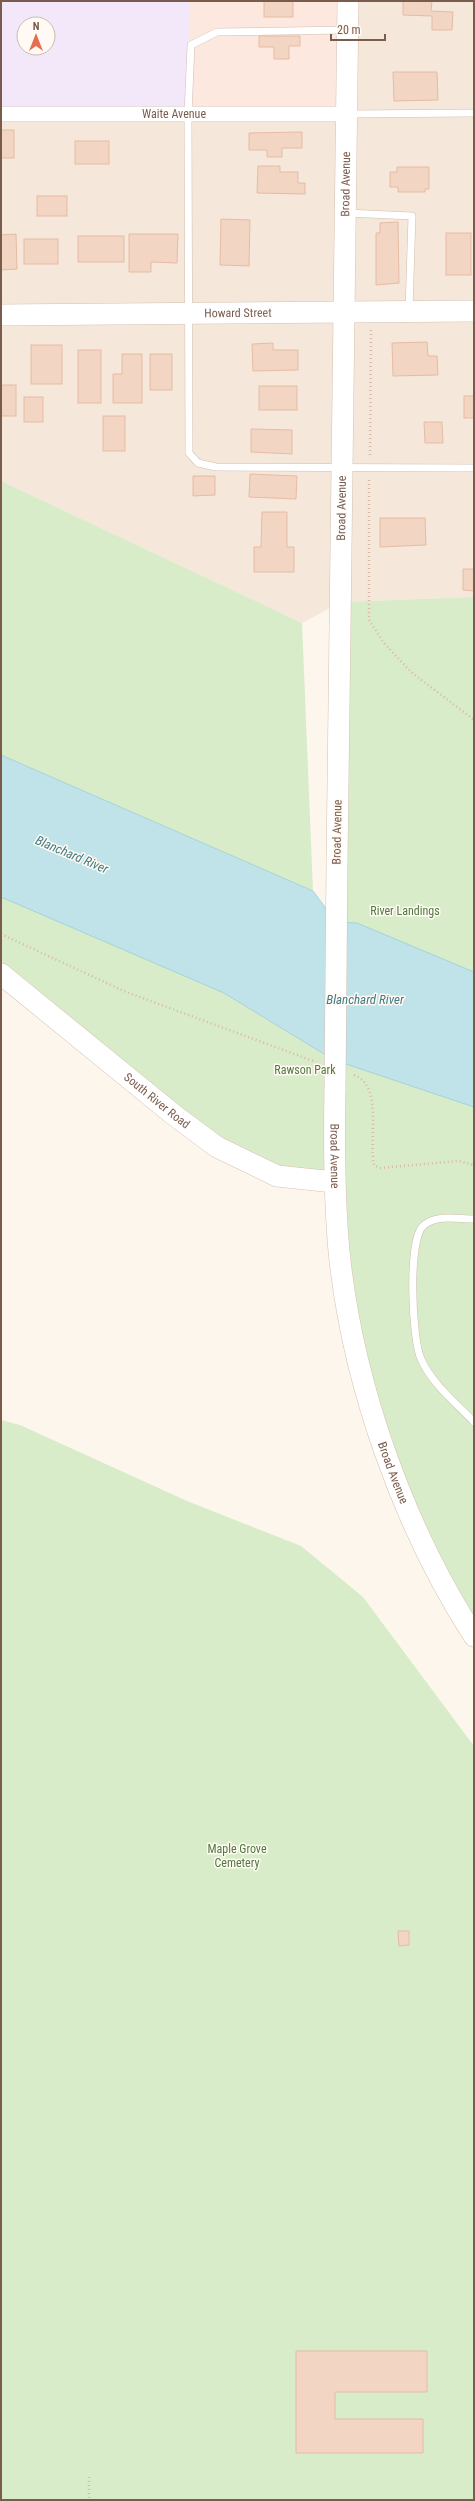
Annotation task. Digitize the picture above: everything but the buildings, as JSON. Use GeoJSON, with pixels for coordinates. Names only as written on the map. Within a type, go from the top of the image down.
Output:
{"type":"FeatureCollection","features":[{"type":"Feature","properties":{"kind":"main road","name":"Broad Avenue"},"geometry":{"type":"LineString","coordinates":[[348,1],[334,1182],[340,1253],[348,1306],[368,1397],[390,1462],[425,1547],[474,1636]]}},
{"type":"Feature","properties":{"kind":"main road","name":"Howard Street"},"geometry":{"type":"LineString","coordinates":[[1,315],[474,311]]}},
{"type":"Feature","properties":{"kind":"main road","name":"South River Road"},"geometry":{"type":"LineString","coordinates":[[1,974],[174,1115],[217,1147],[277,1176],[334,1182]]}},
{"type":"Feature","properties":{"kind":"street","name":"Waite Avenue"},"geometry":{"type":"LineString","coordinates":[[1,114],[347,114]]}},
{"type":"Feature","properties":{"kind":"lane"},"geometry":{"type":"LineString","coordinates":[[348,30],[217,32],[191,45],[188,114],[191,314],[190,453],[198,462],[216,467],[474,468]]}},
{"type":"Feature","properties":{"kind":"lane"},"geometry":{"type":"LineString","coordinates":[[347,114],[474,113]]}},
{"type":"Feature","properties":{"kind":"lane"},"geometry":{"type":"LineString","coordinates":[[346,212],[412,216],[409,312]]}},
{"type":"Feature","properties":{"kind":"lane"},"geometry":{"type":"LineString","coordinates":[[474,1219],[438,1218],[423,1225],[417,1235],[413,1251],[413,1309],[420,1358],[429,1374],[474,1422]]}},
{"type":"Feature","properties":{"kind":"path"},"geometry":{"type":"LineString","coordinates":[[372,312],[369,467],[369,620],[384,643],[411,672],[474,720]]}},
{"type":"Feature","properties":{"kind":"path"},"geometry":{"type":"LineString","coordinates":[[1,934],[126,992],[317,1062]]}},
{"type":"Feature","properties":{"kind":"path"},"geometry":{"type":"LineString","coordinates":[[353,1075],[360,1077],[369,1088],[373,1103],[371,1155],[374,1165],[380,1168],[459,1161],[474,1165]]}},
{"type":"Feature","properties":{"kind":"path"},"geometry":{"type":"LineString","coordinates":[[89,2477],[89,2500]]}},
{"type":"Feature","properties":{"kind":"shaded area"},"geometry":{"type":"Polygon","coordinates":[[[1,1],[348,1],[347,114],[1,117],[1,1]]]}},
{"type":"Feature","properties":{"kind":"shaded area"},"geometry":{"type":"Polygon","coordinates":[[[1,1],[190,1],[188,114],[1,114],[1,1]]]}},
{"type":"Feature","properties":{"kind":"shaded area"},"geometry":{"type":"Polygon","coordinates":[[[190,1],[474,1],[474,597],[341,602],[302,623],[1,481],[1,114],[190,1]]]}},
{"type":"Feature","properties":{"kind":"green space"},"geometry":{"type":"Polygon","coordinates":[[[1,481],[302,623],[313,891],[1,755],[1,481]]]}},
{"type":"Feature","properties":{"kind":"green space","name":"River Landings"},"geometry":{"type":"Polygon","coordinates":[[[474,597],[474,1024],[335,963],[340,602],[474,597]]]}},
{"type":"Feature","properties":{"kind":"green space","name":"Rawson Park"},"geometry":{"type":"Polygon","coordinates":[[[1,824],[474,1025],[474,1627],[425,1547],[368,1397],[334,1182],[217,1147],[1,975],[1,824]]]}},
{"type":"Feature","properties":{"kind":"green space","name":"Maple Grove Cemetery"},"geometry":{"type":"Polygon","coordinates":[[[1,1420],[20,1425],[187,1501],[301,1546],[363,1597],[474,1746],[474,2500],[1,2500],[1,1420]]]}},
{"type":"Feature","properties":{"kind":"water","name":"Blanchard River"},"geometry":{"type":"Polygon","coordinates":[[[1,755],[313,891],[336,922],[357,923],[474,972],[474,1107],[334,1060],[224,993],[1,897],[1,755]]]}}]}
